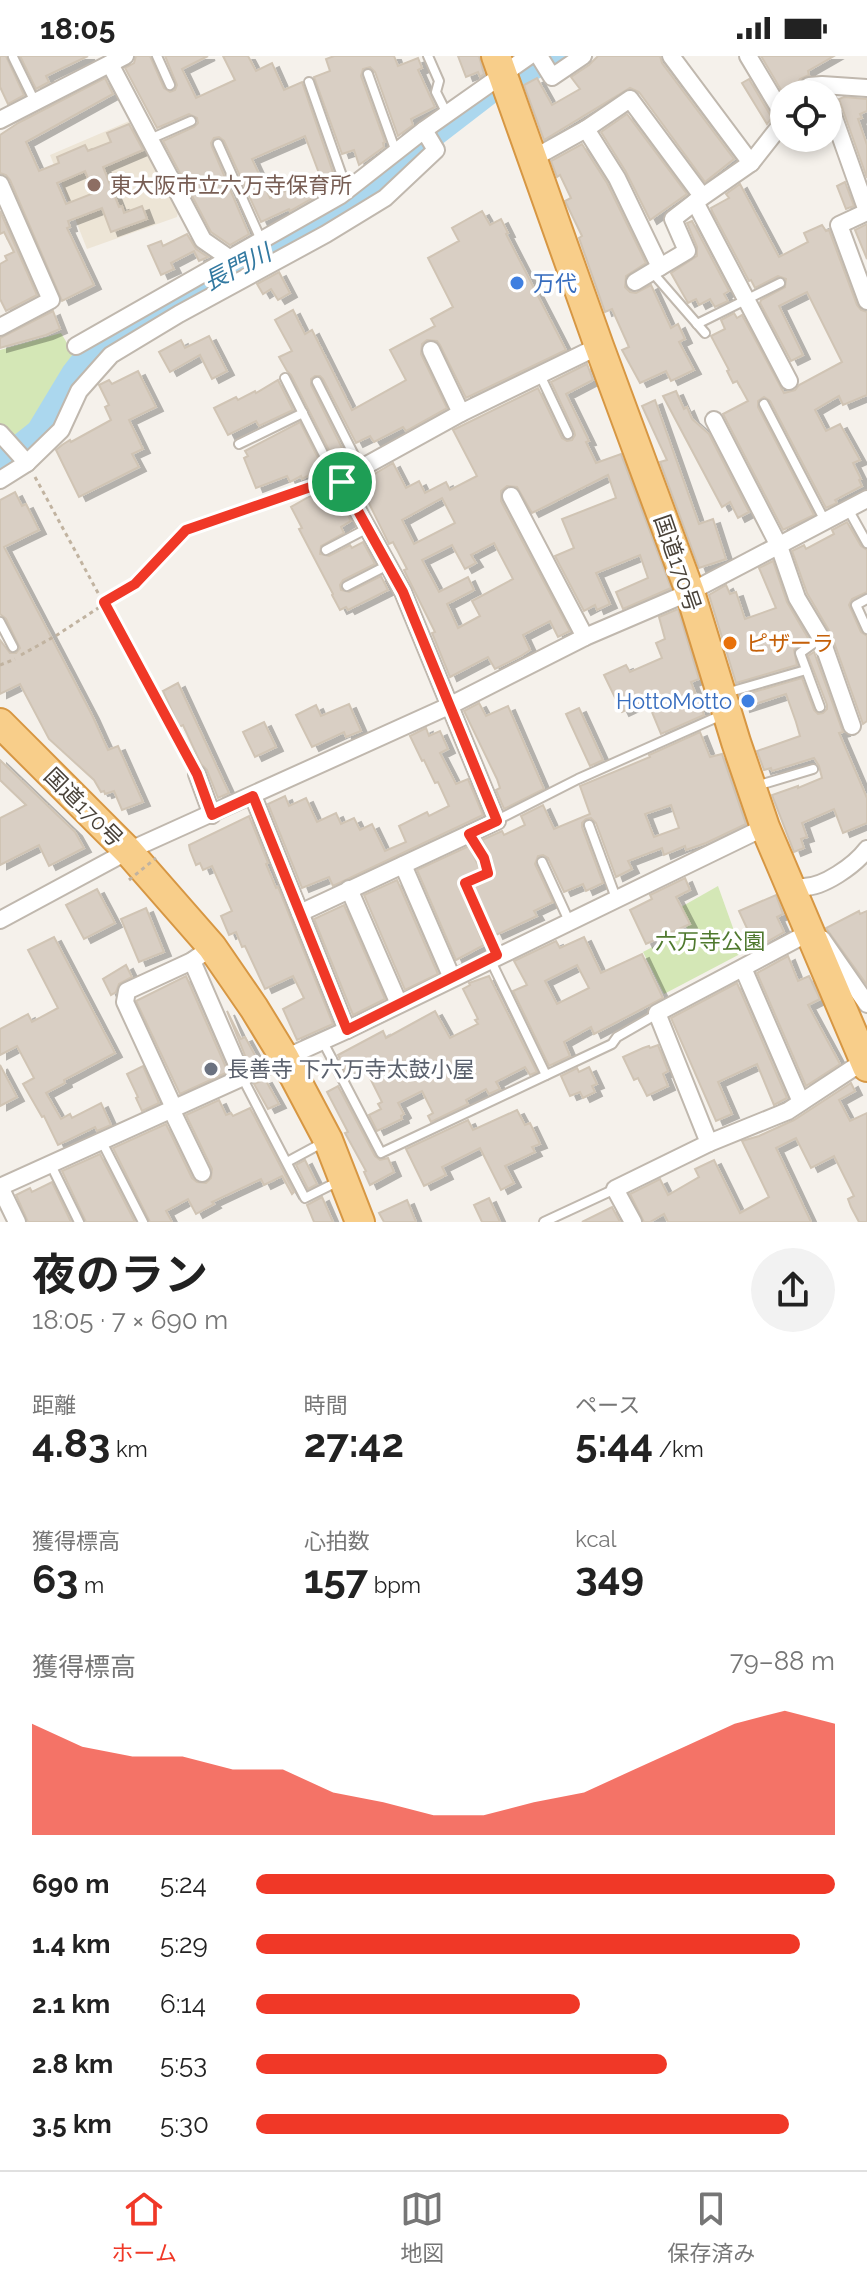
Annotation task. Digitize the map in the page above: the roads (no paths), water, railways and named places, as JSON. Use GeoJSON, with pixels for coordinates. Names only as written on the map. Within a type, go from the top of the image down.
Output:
{"type":"FeatureCollection","features":[{"type":"Feature","properties":{"kind":"highway","name":"国道170号"},"geometry":{"type":"LineString","coordinates":[[503,75],[690,592],[765,827],[866,1062]]}},
{"type":"Feature","properties":{"kind":"highway","name":"国道170号"},"geometry":{"type":"LineString","coordinates":[[0,723],[142,854],[202,954],[254,1008],[328,1140],[360,1222]]}},
{"type":"Feature","properties":{"kind":"street"},"geometry":{"type":"LineString","coordinates":[[76,346],[347,190],[529,56]]}},
{"type":"Feature","properties":{"kind":"street"},"geometry":{"type":"LineString","coordinates":[[539,56],[552,77],[583,56]]}},
{"type":"Feature","properties":{"kind":"street"},"geometry":{"type":"LineString","coordinates":[[671,56],[751,163]]}},
{"type":"Feature","properties":{"kind":"street"},"geometry":{"type":"LineString","coordinates":[[748,56],[770,94]]}},
{"type":"Feature","properties":{"kind":"street"},"geometry":{"type":"LineString","coordinates":[[0,120],[118,60],[150,139],[203,240],[229,258]]}},
{"type":"Feature","properties":{"kind":"street"},"geometry":{"type":"LineString","coordinates":[[842,91],[867,88]]}},
{"type":"Feature","properties":{"kind":"street"},"geometry":{"type":"LineString","coordinates":[[532,159],[586,129],[630,99],[699,199],[746,300],[789,381]]}},
{"type":"Feature","properties":{"kind":"street"},"geometry":{"type":"LineString","coordinates":[[586,129],[617,178],[656,269]]}},
{"type":"Feature","properties":{"kind":"street"},"geometry":{"type":"LineString","coordinates":[[0,480],[27,463],[61,430],[79,391],[111,355],[385,198],[436,150],[425,131]]}},
{"type":"Feature","properties":{"kind":"street"},"geometry":{"type":"LineString","coordinates":[[635,282],[687,251],[673,219],[751,163],[770,138]]}},
{"type":"Feature","properties":{"kind":"street"},"geometry":{"type":"LineString","coordinates":[[842,141],[867,211],[839,225],[867,301]]}},
{"type":"Feature","properties":{"kind":"street"},"geometry":{"type":"LineString","coordinates":[[0,184],[51,300],[2,321]]}},
{"type":"Feature","properties":{"kind":"street"},"geometry":{"type":"LineString","coordinates":[[300,913],[497,821],[403,592],[342,482],[461,413],[599,346]]}},
{"type":"Feature","properties":{"kind":"street"},"geometry":{"type":"LineString","coordinates":[[431,350],[461,413]]}},
{"type":"Feature","properties":{"kind":"street"},"geometry":{"type":"LineString","coordinates":[[714,420],[779,546],[797,598],[821,638],[852,726]]}},
{"type":"Feature","properties":{"kind":"street"},"geometry":{"type":"LineString","coordinates":[[0,433],[27,463]]}},
{"type":"Feature","properties":{"kind":"street"},"geometry":{"type":"LineString","coordinates":[[511,496],[585,637]]}},
{"type":"Feature","properties":{"kind":"street"},"geometry":{"type":"LineString","coordinates":[[0,920],[142,854],[212,815],[451,705],[585,637],[690,592],[867,499]]}},
{"type":"Feature","properties":{"kind":"street"},"geometry":{"type":"LineString","coordinates":[[197,774],[212,815]]}},
{"type":"Feature","properties":{"kind":"street"},"geometry":{"type":"LineString","coordinates":[[253,796],[347,1030]]}},
{"type":"Feature","properties":{"kind":"street"},"geometry":{"type":"LineString","coordinates":[[17,1222],[0,1187],[347,1030],[765,827]]}},
{"type":"Feature","properties":{"kind":"street"},"geometry":{"type":"LineString","coordinates":[[789,884],[804,887],[828,879],[857,862],[867,849]]}},
{"type":"Feature","properties":{"kind":"street"},"geometry":{"type":"LineString","coordinates":[[403,865],[452,978]]}},
{"type":"Feature","properties":{"kind":"street"},"geometry":{"type":"LineString","coordinates":[[349,889],[399,1004]]}},
{"type":"Feature","properties":{"kind":"street"},"geometry":{"type":"LineString","coordinates":[[709,1143],[657,1013],[743,968],[806,922],[833,952],[867,1004]]}},
{"type":"Feature","properties":{"kind":"street"},"geometry":{"type":"LineString","coordinates":[[202,1173],[125,1002],[127,991],[202,954],[242,1076]]}},
{"type":"Feature","properties":{"kind":"street"},"geometry":{"type":"LineString","coordinates":[[743,968],[801,1102]]}},
{"type":"Feature","properties":{"kind":"street"},"geometry":{"type":"LineString","coordinates":[[633,1222],[615,1189],[709,1143],[788,1111],[866,1062]]}},
{"type":"Feature","properties":{"kind":"lane"},"geometry":{"type":"LineString","coordinates":[[157,56],[170,85]]}},
{"type":"Feature","properties":{"kind":"lane"},"geometry":{"type":"LineString","coordinates":[[428,56],[439,81],[436,92],[447,114]]}},
{"type":"Feature","properties":{"kind":"lane"},"geometry":{"type":"LineString","coordinates":[[13,57],[35,102]]}},
{"type":"Feature","properties":{"kind":"lane"},"geometry":{"type":"LineString","coordinates":[[368,74],[396,152]]}},
{"type":"Feature","properties":{"kind":"lane"},"geometry":{"type":"LineString","coordinates":[[309,82],[347,190]]}},
{"type":"Feature","properties":{"kind":"lane"},"geometry":{"type":"LineString","coordinates":[[150,139],[191,121]]}},
{"type":"Feature","properties":{"kind":"lane"},"geometry":{"type":"LineString","coordinates":[[218,144],[261,240]]}},
{"type":"Feature","properties":{"kind":"lane"},"geometry":{"type":"LineString","coordinates":[[656,269],[705,333]]}},
{"type":"Feature","properties":{"kind":"lane"},"geometry":{"type":"LineString","coordinates":[[697,324],[780,283]]}},
{"type":"Feature","properties":{"kind":"lane"},"geometry":{"type":"LineString","coordinates":[[540,375],[568,434]]}},
{"type":"Feature","properties":{"kind":"lane"},"geometry":{"type":"LineString","coordinates":[[285,378],[334,475],[342,482]]}},
{"type":"Feature","properties":{"kind":"lane"},"geometry":{"type":"LineString","coordinates":[[317,382],[361,469]]}},
{"type":"Feature","properties":{"kind":"lane"},"geometry":{"type":"LineString","coordinates":[[764,404],[825,521]]}},
{"type":"Feature","properties":{"kind":"lane"},"geometry":{"type":"LineString","coordinates":[[239,444],[303,413]]}},
{"type":"Feature","properties":{"kind":"lane"},"geometry":{"type":"LineString","coordinates":[[848,509],[867,543]]}},
{"type":"Feature","properties":{"kind":"lane"},"geometry":{"type":"LineString","coordinates":[[326,550],[368,528]]}},
{"type":"Feature","properties":{"kind":"lane"},"geometry":{"type":"LineString","coordinates":[[347,586],[388,565]]}},
{"type":"Feature","properties":{"kind":"lane"},"geometry":{"type":"LineString","coordinates":[[867,599],[856,605],[867,629]]}},
{"type":"Feature","properties":{"kind":"lane"},"geometry":{"type":"LineString","coordinates":[[0,622],[13,647]]}},
{"type":"Feature","properties":{"kind":"lane"},"geometry":{"type":"LineString","coordinates":[[820,707],[800,653],[821,638]]}},
{"type":"Feature","properties":{"kind":"lane"},"geometry":{"type":"LineString","coordinates":[[497,821],[724,704],[806,670]]}},
{"type":"Feature","properties":{"kind":"lane"},"geometry":{"type":"LineString","coordinates":[[752,788],[813,769]]}},
{"type":"Feature","properties":{"kind":"lane"},"geometry":{"type":"LineString","coordinates":[[589,825],[616,898]]}},
{"type":"Feature","properties":{"kind":"lane"},"geometry":{"type":"LineString","coordinates":[[469,834],[484,858],[488,873],[465,883],[546,1075]]}},
{"type":"Feature","properties":{"kind":"lane"},"geometry":{"type":"LineString","coordinates":[[542,862],[569,921]]}},
{"type":"Feature","properties":{"kind":"lane"},"geometry":{"type":"LineString","coordinates":[[322,1040],[381,1153],[612,1044],[617,1037],[657,1013]]}},
{"type":"Feature","properties":{"kind":"lane"},"geometry":{"type":"LineString","coordinates":[[242,1076],[305,1198],[343,1179]]}},
{"type":"Feature","properties":{"kind":"lane"},"geometry":{"type":"LineString","coordinates":[[287,1162],[328,1140]]}},
{"type":"Feature","properties":{"kind":"lane"},"geometry":{"type":"LineString","coordinates":[[101,1141],[143,1222]]}},
{"type":"Feature","properties":{"kind":"lane"},"geometry":{"type":"LineString","coordinates":[[51,1164],[79,1222]]}},
{"type":"Feature","properties":{"kind":"lane"},"geometry":{"type":"LineString","coordinates":[[544,1222],[615,1189]]}},
{"type":"Feature","properties":{"kind":"waterway","name":"長門川"},"geometry":{"type":"LineString","coordinates":[[0,463],[39,432],[74,374],[105,334],[297,236],[495,87],[554,56]]}},
{"type":"Feature","properties":{"kind":"place","name":"東大阪市立六万寺保育所"},"geometry":{"type":"Point","coordinates":[94,185]}},
{"type":"Feature","properties":{"kind":"place","name":"万代"},"geometry":{"type":"Point","coordinates":[517,283]}},
{"type":"Feature","properties":{"kind":"place","name":"ピザーラ"},"geometry":{"type":"Point","coordinates":[730,643]}},
{"type":"Feature","properties":{"kind":"place","name":"HottoMotto"},"geometry":{"type":"Point","coordinates":[748,701]}},
{"type":"Feature","properties":{"kind":"place","name":"長善寺 下六万寺太鼓小屋"},"geometry":{"type":"Point","coordinates":[211,1069]}},
{"type":"Feature","properties":{"kind":"park label","name":"六万寺公園"},"geometry":{"type":"Point","coordinates":[710,941]}}]}
